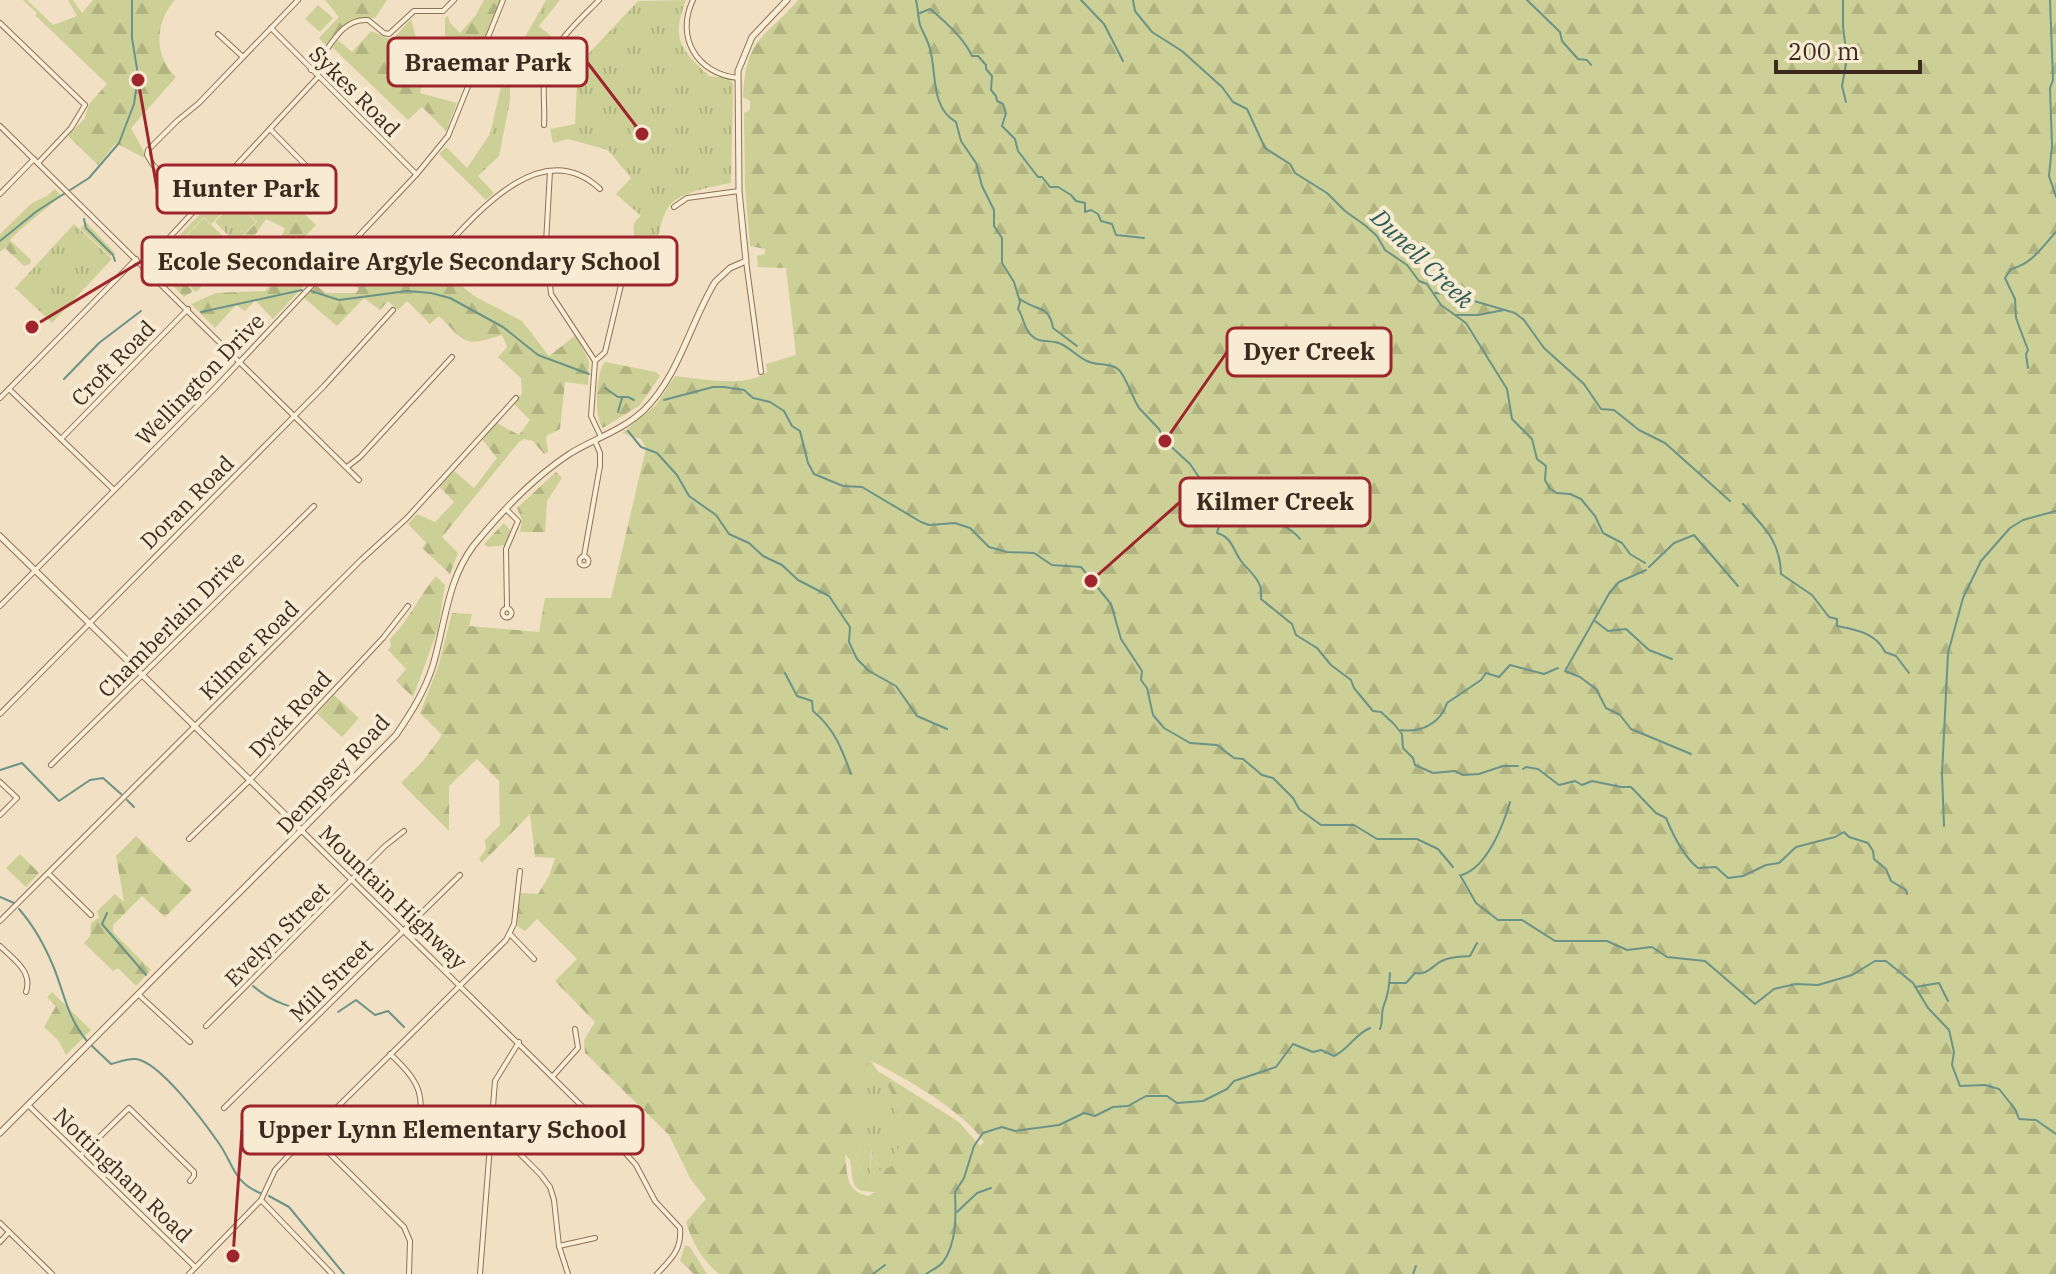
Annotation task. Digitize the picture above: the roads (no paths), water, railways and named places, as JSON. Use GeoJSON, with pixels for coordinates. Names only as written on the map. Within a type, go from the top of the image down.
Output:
{"type":"FeatureCollection","features":[{"type":"Feature","properties":{"kind":"street"},"geometry":{"type":"LineString","coordinates":[[197,209],[153,165],[147,157],[148,150],[199,103],[298,0]]}},
{"type":"Feature","properties":{"kind":"street"},"geometry":{"type":"LineString","coordinates":[[311,70],[345,27],[354,21],[368,20],[389,34],[414,11],[443,11],[454,0]]}},
{"type":"Feature","properties":{"kind":"street","name":"Wellington Drive"},"geometry":{"type":"LineString","coordinates":[[0,606],[241,361],[416,175],[448,136],[503,0]]}},
{"type":"Feature","properties":{"kind":"street"},"geometry":{"type":"LineString","coordinates":[[544,125],[544,79],[550,58],[559,43],[599,0]]}},
{"type":"Feature","properties":{"kind":"street"},"geometry":{"type":"LineString","coordinates":[[693,0],[685,18],[686,36],[692,51],[719,75],[738,78]]}},
{"type":"Feature","properties":{"kind":"street"},"geometry":{"type":"LineString","coordinates":[[761,372],[739,191],[738,78],[747,46],[787,0]]}},
{"type":"Feature","properties":{"kind":"street"},"geometry":{"type":"LineString","coordinates":[[0,23],[85,105],[71,128],[0,194]]}},
{"type":"Feature","properties":{"kind":"street","name":"Sykes Road"},"geometry":{"type":"LineString","coordinates":[[271,28],[416,175]]}},
{"type":"Feature","properties":{"kind":"street"},"geometry":{"type":"LineString","coordinates":[[218,34],[243,57]]}},
{"type":"Feature","properties":{"kind":"street"},"geometry":{"type":"LineString","coordinates":[[143,266],[318,77]]}},
{"type":"Feature","properties":{"kind":"street"},"geometry":{"type":"LineString","coordinates":[[0,126],[359,480]]}},
{"type":"Feature","properties":{"kind":"street"},"geometry":{"type":"LineString","coordinates":[[270,129],[321,181]]}},
{"type":"Feature","properties":{"kind":"street"},"geometry":{"type":"LineString","coordinates":[[420,275],[484,207],[524,177],[550,171],[573,171],[583,174],[600,189]]}},
{"type":"Feature","properties":{"kind":"street"},"geometry":{"type":"LineString","coordinates":[[550,171],[546,243],[551,294],[595,361],[591,416],[598,439],[600,466],[584,556]]}},
{"type":"Feature","properties":{"kind":"street"},"geometry":{"type":"LineString","coordinates":[[674,207],[687,198],[739,191]]}},
{"type":"Feature","properties":{"kind":"street"},"geometry":{"type":"LineString","coordinates":[[457,237],[477,256],[479,266],[475,283]]}},
{"type":"Feature","properties":{"kind":"street"},"geometry":{"type":"LineString","coordinates":[[0,398],[136,259]]}},
{"type":"Feature","properties":{"kind":"street","name":"Dempsey Road"},"geometry":{"type":"LineString","coordinates":[[0,1133],[385,747],[412,711],[428,679],[456,575],[474,546],[550,468],[634,418],[654,399],[715,282],[730,268],[746,261]]}},
{"type":"Feature","properties":{"kind":"street"},"geometry":{"type":"LineString","coordinates":[[595,361],[605,352],[626,264]]}},
{"type":"Feature","properties":{"kind":"street","name":"Croft Road"},"geometry":{"type":"LineString","coordinates":[[61,439],[188,309]]}},
{"type":"Feature","properties":{"kind":"street","name":"Doran Road"},"geometry":{"type":"LineString","coordinates":[[0,714],[91,624],[393,310]]}},
{"type":"Feature","properties":{"kind":"street"},"geometry":{"type":"LineString","coordinates":[[347,467],[360,457],[452,357]]}},
{"type":"Feature","properties":{"kind":"street"},"geometry":{"type":"LineString","coordinates":[[9,389],[114,491]]}},
{"type":"Feature","properties":{"kind":"street","name":"Kilmer Road"},"geometry":{"type":"LineString","coordinates":[[0,921],[407,518],[516,398]]}},
{"type":"Feature","properties":{"kind":"street","name":"Chamberlain Drive"},"geometry":{"type":"LineString","coordinates":[[51,765],[314,506]]}},
{"type":"Feature","properties":{"kind":"street"},"geometry":{"type":"LineString","coordinates":[[507,510],[518,521],[506,549],[507,608]]}},
{"type":"Feature","properties":{"kind":"street","name":"Mountain Highway"},"geometry":{"type":"LineString","coordinates":[[0,536],[519,1042],[636,1165],[655,1201],[680,1228],[676,1254],[657,1274]]}},
{"type":"Feature","properties":{"kind":"street","name":"Dyck Road"},"geometry":{"type":"LineString","coordinates":[[189,839],[250,780],[383,638],[408,606]]}},
{"type":"Feature","properties":{"kind":"street"},"geometry":{"type":"LineString","coordinates":[[0,782],[17,798],[0,815]]}},
{"type":"Feature","properties":{"kind":"street","name":"Evelyn Street"},"geometry":{"type":"LineString","coordinates":[[206,1026],[354,881],[385,846],[404,831]]}},
{"type":"Feature","properties":{"kind":"street"},"geometry":{"type":"LineString","coordinates":[[189,1274],[261,1200],[275,1170],[510,934],[520,871]]}},
{"type":"Feature","properties":{"kind":"street"},"geometry":{"type":"LineString","coordinates":[[49,874],[91,915]]}},
{"type":"Feature","properties":{"kind":"street","name":"Mill Street"},"geometry":{"type":"LineString","coordinates":[[224,1108],[460,875]]}},
{"type":"Feature","properties":{"kind":"street"},"geometry":{"type":"LineString","coordinates":[[510,934],[534,959]]}},
{"type":"Feature","properties":{"kind":"street"},"geometry":{"type":"LineString","coordinates":[[0,946],[25,972],[28,982],[26,992]]}},
{"type":"Feature","properties":{"kind":"street"},"geometry":{"type":"LineString","coordinates":[[138,994],[190,1042]]}},
{"type":"Feature","properties":{"kind":"street"},"geometry":{"type":"LineString","coordinates":[[552,1076],[578,1048],[575,1029]]}},
{"type":"Feature","properties":{"kind":"street"},"geometry":{"type":"LineString","coordinates":[[480,1274],[495,1081],[501,1066],[519,1042]]}},
{"type":"Feature","properties":{"kind":"street"},"geometry":{"type":"LineString","coordinates":[[390,1054],[411,1074],[419,1091],[418,1144]]}},
{"type":"Feature","properties":{"kind":"street","name":"Nottingham Road"},"geometry":{"type":"LineString","coordinates":[[28,1105],[195,1267]]}},
{"type":"Feature","properties":{"kind":"street"},"geometry":{"type":"LineString","coordinates":[[80,1156],[129,1108],[194,1172],[190,1181]]}},
{"type":"Feature","properties":{"kind":"street"},"geometry":{"type":"LineString","coordinates":[[310,1134],[404,1227],[410,1241],[409,1274]]}},
{"type":"Feature","properties":{"kind":"street"},"geometry":{"type":"LineString","coordinates":[[490,1135],[508,1142],[545,1180],[554,1200],[559,1246],[568,1274]]}},
{"type":"Feature","properties":{"kind":"street"},"geometry":{"type":"LineString","coordinates":[[261,1200],[332,1274]]}},
{"type":"Feature","properties":{"kind":"street"},"geometry":{"type":"LineString","coordinates":[[0,1223],[52,1274]]}},
{"type":"Feature","properties":{"kind":"street"},"geometry":{"type":"LineString","coordinates":[[0,1242],[9,1232]]}},
{"type":"Feature","properties":{"kind":"street"},"geometry":{"type":"LineString","coordinates":[[559,1246],[595,1238]]}},
{"type":"Feature","properties":{"kind":"waterway"},"geometry":{"type":"LineString","coordinates":[[0,241],[37,211],[89,178],[119,143],[134,104],[138,75],[132,38],[132,0]]}},
{"type":"Feature","properties":{"kind":"waterway"},"geometry":{"type":"LineString","coordinates":[[916,0],[920,25],[930,49],[938,99],[948,116],[956,122],[961,141],[976,163],[982,186],[994,210],[994,226],[1002,238],[1002,263],[1014,282],[1020,302],[1018,309],[1029,333],[1039,340],[1061,344],[1087,361],[1119,370],[1139,408],[1159,429],[1165,441],[1190,464],[1205,486],[1210,505],[1221,519],[1217,533],[1229,541],[1257,579],[1261,599],[1292,624],[1296,635],[1317,648],[1331,665],[1351,680],[1373,711],[1381,712],[1394,724],[1402,734],[1403,748],[1413,758],[1415,765],[1433,773],[1455,771],[1463,775],[1479,774],[1503,766],[1518,766]]}},
{"type":"Feature","properties":{"kind":"waterway"},"geometry":{"type":"LineString","coordinates":[[1081,0],[1104,24],[1123,61]]}},
{"type":"Feature","properties":{"kind":"waterway","name":"Dunell Creek"},"geometry":{"type":"LineString","coordinates":[[1133,0],[1135,11],[1152,32],[1182,51],[1222,87],[1233,102],[1247,109],[1265,148],[1290,164],[1295,173],[1327,193],[1366,226],[1377,236],[1385,250],[1407,265],[1419,281],[1427,284],[1441,305],[1466,323],[1507,389],[1512,419],[1532,439],[1537,459],[1546,466],[1545,480],[1550,489],[1581,499],[1595,516],[1603,533],[1622,543],[1630,554],[1645,563]]}},
{"type":"Feature","properties":{"kind":"waterway"},"geometry":{"type":"LineString","coordinates":[[1527,0],[1560,32],[1562,41],[1578,59],[1587,60],[1591,65]]}},
{"type":"Feature","properties":{"kind":"waterway"},"geometry":{"type":"LineString","coordinates":[[1843,0],[1847,58],[1842,86],[1846,102]]}},
{"type":"Feature","properties":{"kind":"waterway"},"geometry":{"type":"LineString","coordinates":[[2050,0],[2053,80],[2050,88],[2052,146],[2049,176],[2056,197]]}},
{"type":"Feature","properties":{"kind":"waterway"},"geometry":{"type":"LineString","coordinates":[[920,13],[930,9],[959,37],[972,56],[978,56],[986,65],[992,76],[991,90],[997,101],[1003,104],[1006,113],[1002,126],[1015,139],[1018,151],[1038,177],[1042,177],[1050,187],[1058,187],[1076,201],[1085,203],[1085,212],[1091,210],[1098,214],[1101,221],[1112,224],[1116,235],[1144,238]]}},
{"type":"Feature","properties":{"kind":"waterway"},"geometry":{"type":"LineString","coordinates":[[84,219],[86,228],[113,255],[115,261]]}},
{"type":"Feature","properties":{"kind":"waterway"},"geometry":{"type":"LineString","coordinates":[[2028,368],[2028,350],[2016,318],[2015,299],[2005,278],[2011,269],[2036,255],[2056,232]]}},
{"type":"Feature","properties":{"kind":"waterway"},"geometry":{"type":"LineString","coordinates":[[201,312],[302,290]]}},
{"type":"Feature","properties":{"kind":"waterway"},"geometry":{"type":"LineString","coordinates":[[311,291],[339,300],[407,291],[450,298],[503,327],[538,355],[589,374]]}},
{"type":"Feature","properties":{"kind":"waterway"},"geometry":{"type":"LineString","coordinates":[[1435,293],[1462,295],[1515,313],[1524,320],[1544,348],[1584,384],[1601,409],[1614,410],[1639,430],[1665,443],[1730,501]]}},
{"type":"Feature","properties":{"kind":"waterway"},"geometry":{"type":"LineString","coordinates":[[1020,299],[1049,315],[1053,328],[1077,346]]}},
{"type":"Feature","properties":{"kind":"waterway"},"geometry":{"type":"LineString","coordinates":[[1455,315],[1504,310]]}},
{"type":"Feature","properties":{"kind":"waterway"},"geometry":{"type":"LineString","coordinates":[[64,379],[99,343],[141,311]]}},
{"type":"Feature","properties":{"kind":"waterway"},"geometry":{"type":"LineString","coordinates":[[664,400],[713,387],[744,390],[753,398],[770,402],[784,411],[792,426],[800,431],[814,474],[843,486],[862,487],[929,525],[955,523],[970,528],[989,547],[1007,552],[1034,553],[1052,565],[1081,567],[1111,604],[1121,639],[1142,671],[1141,680],[1147,688],[1153,715],[1164,728],[1190,743],[1217,745],[1234,758],[1243,759],[1262,775],[1273,778],[1293,798],[1299,809],[1321,825],[1354,825],[1377,839],[1417,839],[1438,849],[1453,867]]}},
{"type":"Feature","properties":{"kind":"waterway"},"geometry":{"type":"LineString","coordinates":[[605,388],[618,397],[634,400]]}},
{"type":"Feature","properties":{"kind":"waterway"},"geometry":{"type":"LineString","coordinates":[[618,412],[622,398]]}},
{"type":"Feature","properties":{"kind":"waterway"},"geometry":{"type":"LineString","coordinates":[[628,431],[641,447],[657,453],[677,475],[689,496],[716,515],[729,534],[749,543],[798,580],[829,596],[850,627],[849,642],[857,659],[869,671],[896,686],[917,716],[947,729]]}},
{"type":"Feature","properties":{"kind":"waterway"},"geometry":{"type":"LineString","coordinates":[[1743,504],[1774,544],[1781,574],[1812,595],[1829,617],[1837,619],[1837,626],[1871,636],[1885,652],[1896,656],[1909,673]]}},
{"type":"Feature","properties":{"kind":"waterway"},"geometry":{"type":"LineString","coordinates":[[1944,826],[1942,774],[1948,653],[1963,598],[1981,561],[2010,528],[2023,520],[2056,511]]}},
{"type":"Feature","properties":{"kind":"waterway"},"geometry":{"type":"LineString","coordinates":[[1218,514],[1268,519],[1286,527],[1300,539]]}},
{"type":"Feature","properties":{"kind":"waterway"},"geometry":{"type":"LineString","coordinates":[[1649,567],[1674,543],[1694,535],[1738,586]]}},
{"type":"Feature","properties":{"kind":"waterway"},"geometry":{"type":"LineString","coordinates":[[1646,570],[1619,582],[1610,592],[1565,671],[1596,689],[1606,708],[1620,715],[1631,729],[1691,754]]}},
{"type":"Feature","properties":{"kind":"waterway"},"geometry":{"type":"LineString","coordinates":[[1595,621],[1608,631],[1626,629],[1649,650],[1672,659]]}},
{"type":"Feature","properties":{"kind":"waterway"},"geometry":{"type":"LineString","coordinates":[[1401,730],[1416,730],[1435,721],[1447,703],[1481,680],[1486,673],[1499,677],[1510,665],[1544,674],[1558,668]]}},
{"type":"Feature","properties":{"kind":"waterway"},"geometry":{"type":"LineString","coordinates":[[785,673],[797,696],[812,701],[813,711],[832,732],[851,774]]}},
{"type":"Feature","properties":{"kind":"waterway"},"geometry":{"type":"LineString","coordinates":[[0,770],[22,763],[59,801],[90,780],[103,778],[121,794]]}},
{"type":"Feature","properties":{"kind":"waterway"},"geometry":{"type":"LineString","coordinates":[[1523,769],[1538,769],[1559,785],[1575,781],[1582,785],[1592,781],[1631,787],[1656,813],[1666,818],[1679,845],[1698,868],[1716,867],[1728,878],[1779,863],[1796,847],[1844,832],[1849,837],[1868,843],[1874,859],[1886,869],[1891,881],[1906,890],[1907,894]]}},
{"type":"Feature","properties":{"kind":"waterway"},"geometry":{"type":"LineString","coordinates":[[127,800],[134,807]]}},
{"type":"Feature","properties":{"kind":"waterway"},"geometry":{"type":"LineString","coordinates":[[1462,875],[1471,871],[1486,855],[1510,802]]}},
{"type":"Feature","properties":{"kind":"waterway"},"geometry":{"type":"LineString","coordinates":[[1460,875],[1476,903],[1498,920],[1522,920],[1555,941],[1607,941],[1627,950],[1652,947],[1667,957],[1705,961],[1755,1004],[1774,989],[1796,984],[1818,985],[1852,975],[1875,961],[1886,961],[1913,983],[1928,1008],[1949,1030],[1954,1052],[1952,1065],[1960,1086],[1985,1085],[1999,1089],[2019,1119],[2036,1120],[2056,1134]]}},
{"type":"Feature","properties":{"kind":"waterway"},"geometry":{"type":"LineString","coordinates":[[0,897],[14,903]]}},
{"type":"Feature","properties":{"kind":"waterway"},"geometry":{"type":"LineString","coordinates":[[19,909],[43,944],[71,1015],[87,1041]]}},
{"type":"Feature","properties":{"kind":"waterway"},"geometry":{"type":"LineString","coordinates":[[107,913],[102,924],[146,975]]}},
{"type":"Feature","properties":{"kind":"waterway"},"geometry":{"type":"LineString","coordinates":[[1389,983],[1406,983],[1415,973],[1427,971],[1444,960],[1470,956],[1477,943]]}},
{"type":"Feature","properties":{"kind":"waterway"},"geometry":{"type":"LineString","coordinates":[[1380,1029],[1390,973]]}},
{"type":"Feature","properties":{"kind":"waterway"},"geometry":{"type":"LineString","coordinates":[[1915,987],[1939,983],[1948,1001]]}},
{"type":"Feature","properties":{"kind":"waterway"},"geometry":{"type":"LineString","coordinates":[[253,986],[283,1004],[300,1009],[317,1009]]}},
{"type":"Feature","properties":{"kind":"waterway"},"geometry":{"type":"LineString","coordinates":[[338,1012],[356,1000],[375,1015],[388,1011],[404,1027]]}},
{"type":"Feature","properties":{"kind":"waterway"},"geometry":{"type":"LineString","coordinates":[[926,1274],[941,1264],[948,1254],[955,1228],[955,1192],[964,1178],[974,1146],[983,1133],[1002,1127],[1015,1131],[1059,1125],[1084,1113],[1095,1116],[1113,1107],[1128,1106],[1146,1096],[1167,1096],[1177,1103],[1203,1101],[1227,1089],[1234,1081],[1276,1067],[1293,1044],[1334,1056],[1370,1028]]}},
{"type":"Feature","properties":{"kind":"waterway"},"geometry":{"type":"LineString","coordinates":[[92,1046],[111,1064],[136,1059],[157,1070],[203,1121],[244,1183],[260,1193]]}},
{"type":"Feature","properties":{"kind":"waterway"},"geometry":{"type":"LineString","coordinates":[[957,1212],[977,1193],[991,1188]]}},
{"type":"Feature","properties":{"kind":"waterway"},"geometry":{"type":"LineString","coordinates":[[269,1196],[289,1207],[344,1274]]}},
{"type":"Feature","properties":{"kind":"waterway"},"geometry":{"type":"LineString","coordinates":[[873,1274],[885,1265]]}},
{"type":"Feature","properties":{"kind":"waterway"},"geometry":{"type":"LineString","coordinates":[[1413,1274],[1416,1266]]}},
{"type":"Feature","properties":{"kind":"place","name":"Hunter Park"},"geometry":{"type":"Point","coordinates":[138,80]}},
{"type":"Feature","properties":{"kind":"place","name":"Braemar Park"},"geometry":{"type":"Point","coordinates":[642,134]}},
{"type":"Feature","properties":{"kind":"place","name":"Ecole Secondaire Argyle Secondary School"},"geometry":{"type":"Point","coordinates":[32,327]}},
{"type":"Feature","properties":{"kind":"place","name":"Dyer Creek"},"geometry":{"type":"Point","coordinates":[1165,441]}},
{"type":"Feature","properties":{"kind":"place","name":"Kilmer Creek"},"geometry":{"type":"Point","coordinates":[1091,581]}},
{"type":"Feature","properties":{"kind":"place","name":"Upper Lynn Elementary School"},"geometry":{"type":"Point","coordinates":[233,1256]}}]}
